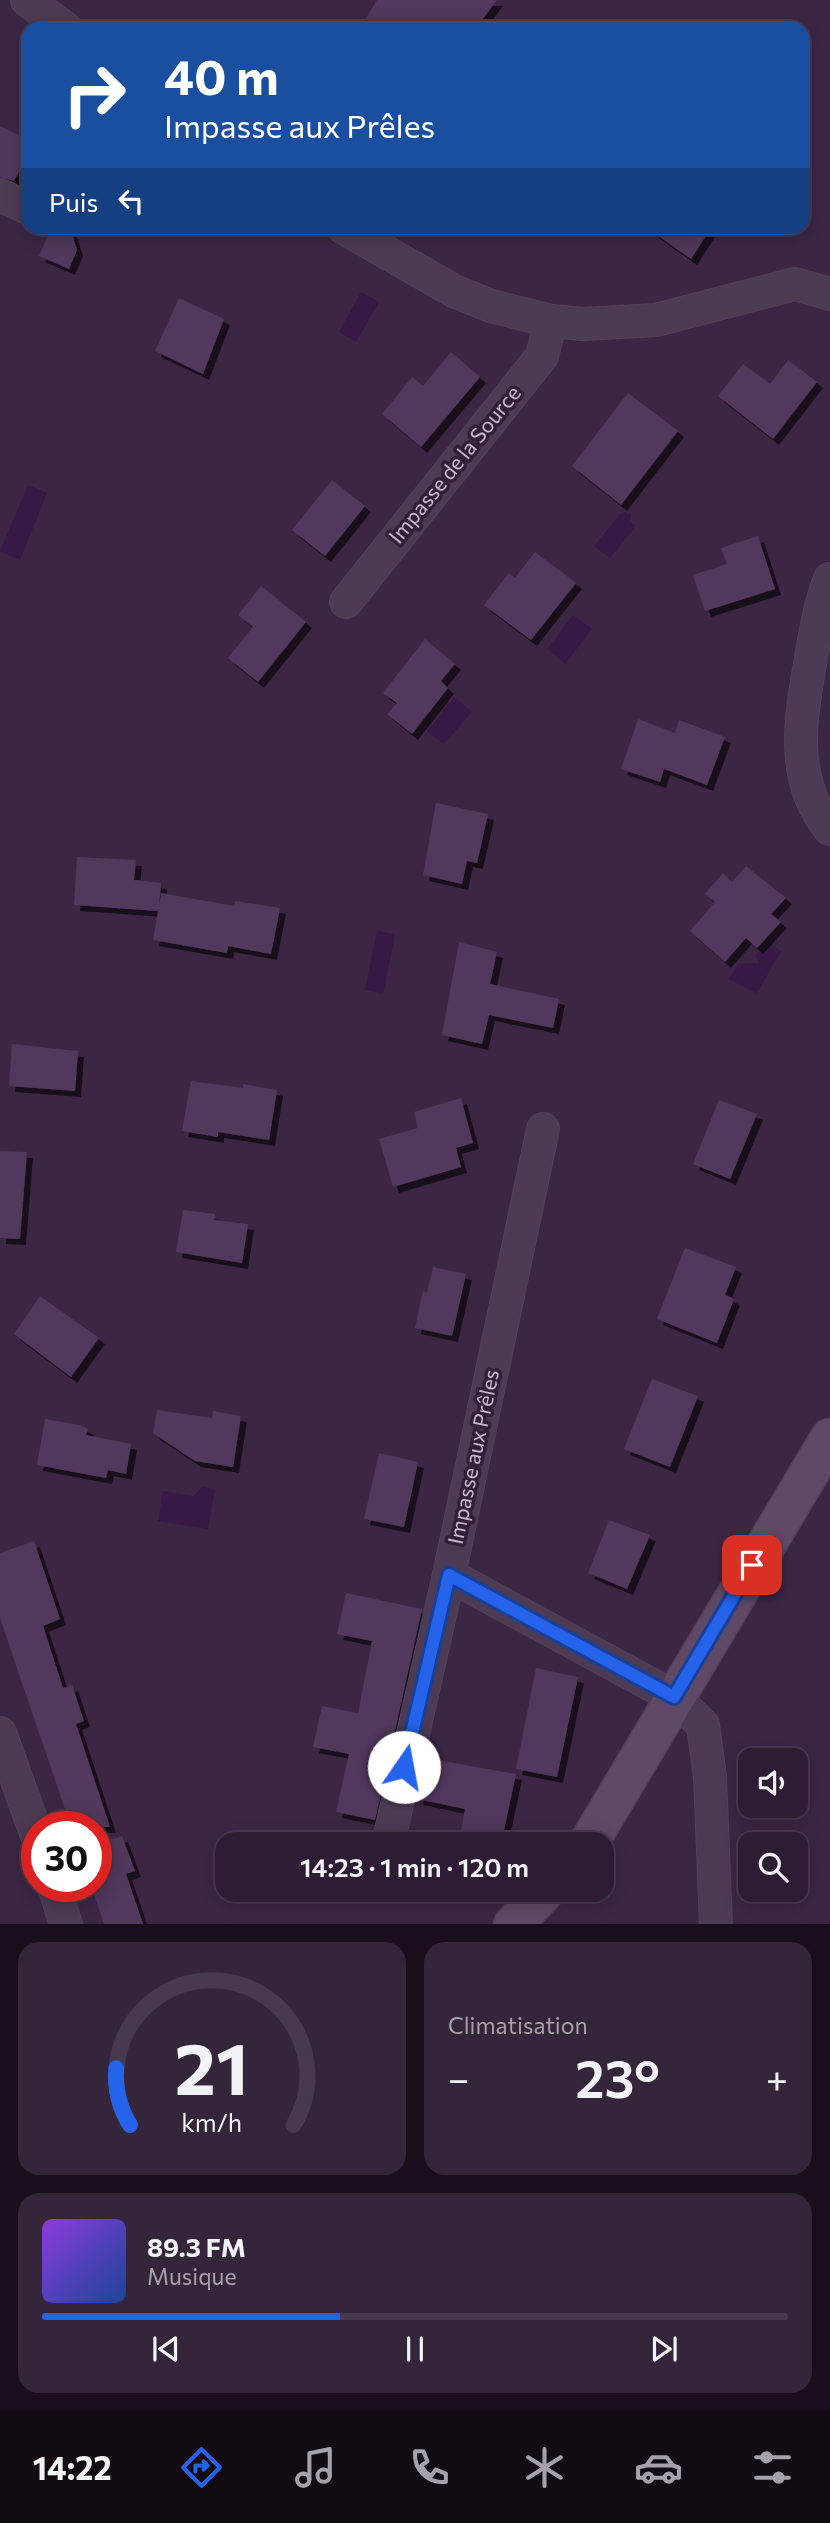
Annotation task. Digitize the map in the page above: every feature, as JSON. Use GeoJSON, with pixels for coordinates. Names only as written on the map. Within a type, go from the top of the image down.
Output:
{"type":"FeatureCollection","features":[{"type":"Feature","properties":{"kind":"main road"},"geometry":{"type":"LineString","coordinates":[[595,1832],[830,1438]]}},
{"type":"Feature","properties":{"kind":"main road"},"geometry":{"type":"LineString","coordinates":[[513,1924],[534,1902]]}},
{"type":"Feature","properties":{"kind":"street"},"geometry":{"type":"LineString","coordinates":[[27,0],[56,21]]}},
{"type":"Feature","properties":{"kind":"street"},"geometry":{"type":"LineString","coordinates":[[0,195],[21,205]]}},
{"type":"Feature","properties":{"kind":"street"},"geometry":{"type":"LineString","coordinates":[[356,235],[454,291],[491,306],[551,321],[583,324],[656,320],[795,284],[830,294]]}},
{"type":"Feature","properties":{"kind":"street","name":"Impasse de la Source"},"geometry":{"type":"LineString","coordinates":[[346,602],[542,356],[551,321]]}},
{"type":"Feature","properties":{"kind":"street"},"geometry":{"type":"LineString","coordinates":[[830,579],[821,602],[799,727],[806,785],[820,816],[830,829]]}},
{"type":"Feature","properties":{"kind":"street","name":"Impasse aux Prêles"},"geometry":{"type":"LineString","coordinates":[[542,1129],[449,1575],[674,1697],[703,1725],[710,1777],[716,1924]]}},
{"type":"Feature","properties":{"kind":"street"},"geometry":{"type":"LineString","coordinates":[[391,1832],[449,1575]]}},
{"type":"Feature","properties":{"kind":"street"},"geometry":{"type":"LineString","coordinates":[[0,1734],[28,1811]]}},
{"type":"Feature","properties":{"kind":"street"},"geometry":{"type":"LineString","coordinates":[[59,1902],[66,1924]]}},
{"type":"Feature","properties":{"kind":"shaded area"},"geometry":{"type":"Polygon","coordinates":[[[361,292],[379,302],[356,342],[339,332],[361,292]]]}},
{"type":"Feature","properties":{"kind":"shaded area"},"geometry":{"type":"Polygon","coordinates":[[[28,485],[47,493],[20,560],[0,551],[28,485]]]}},
{"type":"Feature","properties":{"kind":"shaded area"},"geometry":{"type":"Polygon","coordinates":[[[625,512],[631,514],[630,521],[636,526],[610,558],[594,546],[619,515],[625,512]]]}},
{"type":"Feature","properties":{"kind":"shaded area"},"geometry":{"type":"Polygon","coordinates":[[[573,615],[592,629],[565,664],[547,649],[573,615]]]}},
{"type":"Feature","properties":{"kind":"shaded area"},"geometry":{"type":"Polygon","coordinates":[[[454,697],[472,712],[444,744],[427,731],[454,697]]]}},
{"type":"Feature","properties":{"kind":"shaded area"},"geometry":{"type":"Polygon","coordinates":[[[377,931],[395,934],[383,994],[365,990],[377,931]]]}},
{"type":"Feature","properties":{"kind":"shaded area"},"geometry":{"type":"Polygon","coordinates":[[[768,942],[781,951],[757,993],[728,979],[739,964],[760,963],[755,956],[768,942]]]}},
{"type":"Feature","properties":{"kind":"shaded area"},"geometry":{"type":"Polygon","coordinates":[[[202,1487],[215,1489],[208,1529],[158,1521],[163,1491],[193,1496],[202,1487]]]}},
{"type":"Feature","properties":{"kind":"building"},"geometry":{"type":"Polygon","coordinates":[[[377,0],[497,0],[481,21],[364,21],[377,0]]]}},
{"type":"Feature","properties":{"kind":"building"},"geometry":{"type":"Polygon","coordinates":[[[0,126],[21,136],[21,167],[14,181],[0,177],[0,126]]]}},
{"type":"Feature","properties":{"kind":"building"},"geometry":{"type":"Polygon","coordinates":[[[48,235],[72,235],[77,250],[69,269],[39,256],[48,235]]]}},
{"type":"Feature","properties":{"kind":"building"},"geometry":{"type":"Polygon","coordinates":[[[657,235],[706,235],[691,259],[657,235]]]}},
{"type":"Feature","properties":{"kind":"building"},"geometry":{"type":"Polygon","coordinates":[[[179,298],[224,319],[203,374],[155,351],[179,298]]]}},
{"type":"Feature","properties":{"kind":"building"},"geometry":{"type":"Polygon","coordinates":[[[451,352],[480,377],[421,447],[382,414],[412,377],[423,386],[451,352]]]}},
{"type":"Feature","properties":{"kind":"building"},"geometry":{"type":"Polygon","coordinates":[[[788,360],[817,382],[773,439],[718,396],[743,364],[770,384],[788,360]]]}},
{"type":"Feature","properties":{"kind":"building"},"geometry":{"type":"Polygon","coordinates":[[[628,393],[678,431],[621,505],[572,466],[628,393]]]}},
{"type":"Feature","properties":{"kind":"building"},"geometry":{"type":"Polygon","coordinates":[[[332,480],[365,506],[325,556],[292,530],[332,480]]]}},
{"type":"Feature","properties":{"kind":"building"},"geometry":{"type":"Polygon","coordinates":[[[758,536],[775,589],[705,611],[693,575],[727,564],[721,548],[758,536]]]}},
{"type":"Feature","properties":{"kind":"building"},"geometry":{"type":"Polygon","coordinates":[[[535,552],[576,583],[531,640],[484,605],[509,573],[515,578],[535,552]]]}},
{"type":"Feature","properties":{"kind":"building"},"geometry":{"type":"Polygon","coordinates":[[[261,586],[306,622],[258,682],[228,658],[253,627],[238,615],[261,586]]]}},
{"type":"Feature","properties":{"kind":"building"},"geometry":{"type":"Polygon","coordinates":[[[425,639],[455,664],[441,681],[448,688],[412,734],[387,714],[397,703],[383,693],[425,639]]]}},
{"type":"Feature","properties":{"kind":"building"},"geometry":{"type":"Polygon","coordinates":[[[638,719],[675,733],[679,720],[725,737],[707,785],[664,769],[660,782],[621,769],[638,719]]]}},
{"type":"Feature","properties":{"kind":"building"},"geometry":{"type":"Polygon","coordinates":[[[436,803],[488,814],[477,863],[467,861],[462,884],[423,875],[436,803]]]}},
{"type":"Feature","properties":{"kind":"building"},"geometry":{"type":"Polygon","coordinates":[[[77,857],[136,860],[134,880],[161,883],[159,907],[161,893],[234,906],[235,901],[280,908],[271,954],[228,946],[227,953],[153,940],[158,911],[74,905],[77,857]]]}},
{"type":"Feature","properties":{"kind":"building"},"geometry":{"type":"Polygon","coordinates":[[[746,866],[786,898],[771,914],[781,922],[757,948],[746,938],[725,962],[690,931],[715,902],[705,894],[723,873],[732,882],[746,866]]]}},
{"type":"Feature","properties":{"kind":"building"},"geometry":{"type":"Polygon","coordinates":[[[459,942],[497,952],[490,984],[559,999],[553,1028],[489,1015],[482,1044],[442,1035],[459,942]]]}},
{"type":"Feature","properties":{"kind":"building"},"geometry":{"type":"Polygon","coordinates":[[[12,1044],[78,1051],[75,1091],[9,1086],[12,1044]]]}},
{"type":"Feature","properties":{"kind":"building"},"geometry":{"type":"Polygon","coordinates":[[[191,1081],[243,1088],[243,1084],[277,1090],[269,1140],[218,1132],[218,1137],[182,1131],[191,1081]]]}},
{"type":"Feature","properties":{"kind":"building"},"geometry":{"type":"Polygon","coordinates":[[[461,1098],[473,1143],[456,1148],[461,1167],[393,1187],[379,1139],[418,1128],[414,1112],[461,1098]]]}},
{"type":"Feature","properties":{"kind":"building"},"geometry":{"type":"Polygon","coordinates":[[[719,1100],[757,1114],[730,1179],[693,1164],[719,1100]]]}},
{"type":"Feature","properties":{"kind":"building"},"geometry":{"type":"Polygon","coordinates":[[[0,1151],[27,1152],[20,1239],[0,1238],[0,1151]]]}},
{"type":"Feature","properties":{"kind":"building"},"geometry":{"type":"Polygon","coordinates":[[[183,1210],[215,1214],[214,1220],[248,1224],[242,1263],[176,1252],[183,1210]]]}},
{"type":"Feature","properties":{"kind":"building"},"geometry":{"type":"Polygon","coordinates":[[[685,1248],[736,1267],[725,1295],[734,1299],[717,1343],[657,1319],[685,1248]]]}},
{"type":"Feature","properties":{"kind":"building"},"geometry":{"type":"Polygon","coordinates":[[[433,1267],[466,1274],[452,1336],[415,1328],[423,1291],[427,1293],[433,1267]]]}},
{"type":"Feature","properties":{"kind":"building"},"geometry":{"type":"Polygon","coordinates":[[[40,1296],[99,1338],[71,1377],[14,1334],[40,1296]]]}},
{"type":"Feature","properties":{"kind":"building"},"geometry":{"type":"Polygon","coordinates":[[[652,1379],[698,1396],[670,1467],[624,1449],[652,1379]]]}},
{"type":"Feature","properties":{"kind":"building"},"geometry":{"type":"Polygon","coordinates":[[[157,1410],[212,1418],[213,1411],[241,1416],[233,1467],[195,1461],[153,1433],[157,1410]]]}},
{"type":"Feature","properties":{"kind":"building"},"geometry":{"type":"Polygon","coordinates":[[[45,1419],[80,1425],[88,1429],[86,1435],[131,1444],[126,1474],[108,1470],[106,1478],[37,1465],[45,1419]]]}},
{"type":"Feature","properties":{"kind":"building"},"geometry":{"type":"Polygon","coordinates":[[[379,1453],[418,1462],[404,1527],[364,1519],[379,1453]]]}},
{"type":"Feature","properties":{"kind":"building"},"geometry":{"type":"Polygon","coordinates":[[[609,1520],[650,1535],[627,1589],[588,1573],[609,1520]]]}},
{"type":"Feature","properties":{"kind":"building"},"geometry":{"type":"Polygon","coordinates":[[[34,1541],[60,1619],[43,1626],[63,1688],[72,1685],[84,1721],[76,1724],[105,1811],[66,1811],[0,1618],[0,1553],[34,1541]]]}},
{"type":"Feature","properties":{"kind":"building"},"geometry":{"type":"Polygon","coordinates":[[[346,1593],[422,1609],[375,1820],[336,1812],[349,1754],[313,1747],[322,1706],[358,1713],[372,1641],[337,1634],[346,1593]]]}},
{"type":"Feature","properties":{"kind":"building"},"geometry":{"type":"Polygon","coordinates":[[[536,1668],[578,1677],[557,1777],[516,1769],[536,1668]]]}},
{"type":"Feature","properties":{"kind":"building"},"geometry":{"type":"Polygon","coordinates":[[[426,1758],[516,1774],[504,1832],[461,1832],[465,1809],[417,1799],[426,1758]]]}},
{"type":"Feature","properties":{"kind":"building"},"geometry":{"type":"Polygon","coordinates":[[[122,1836],[135,1871],[126,1874],[143,1924],[104,1924],[96,1902],[112,1902],[112,1839],[122,1836]]]}},
{"type":"Feature","properties":{"kind":"route"},"geometry":{"type":"LineString","coordinates":[[404,1767],[449,1575],[674,1697],[752,1565]]}}]}
